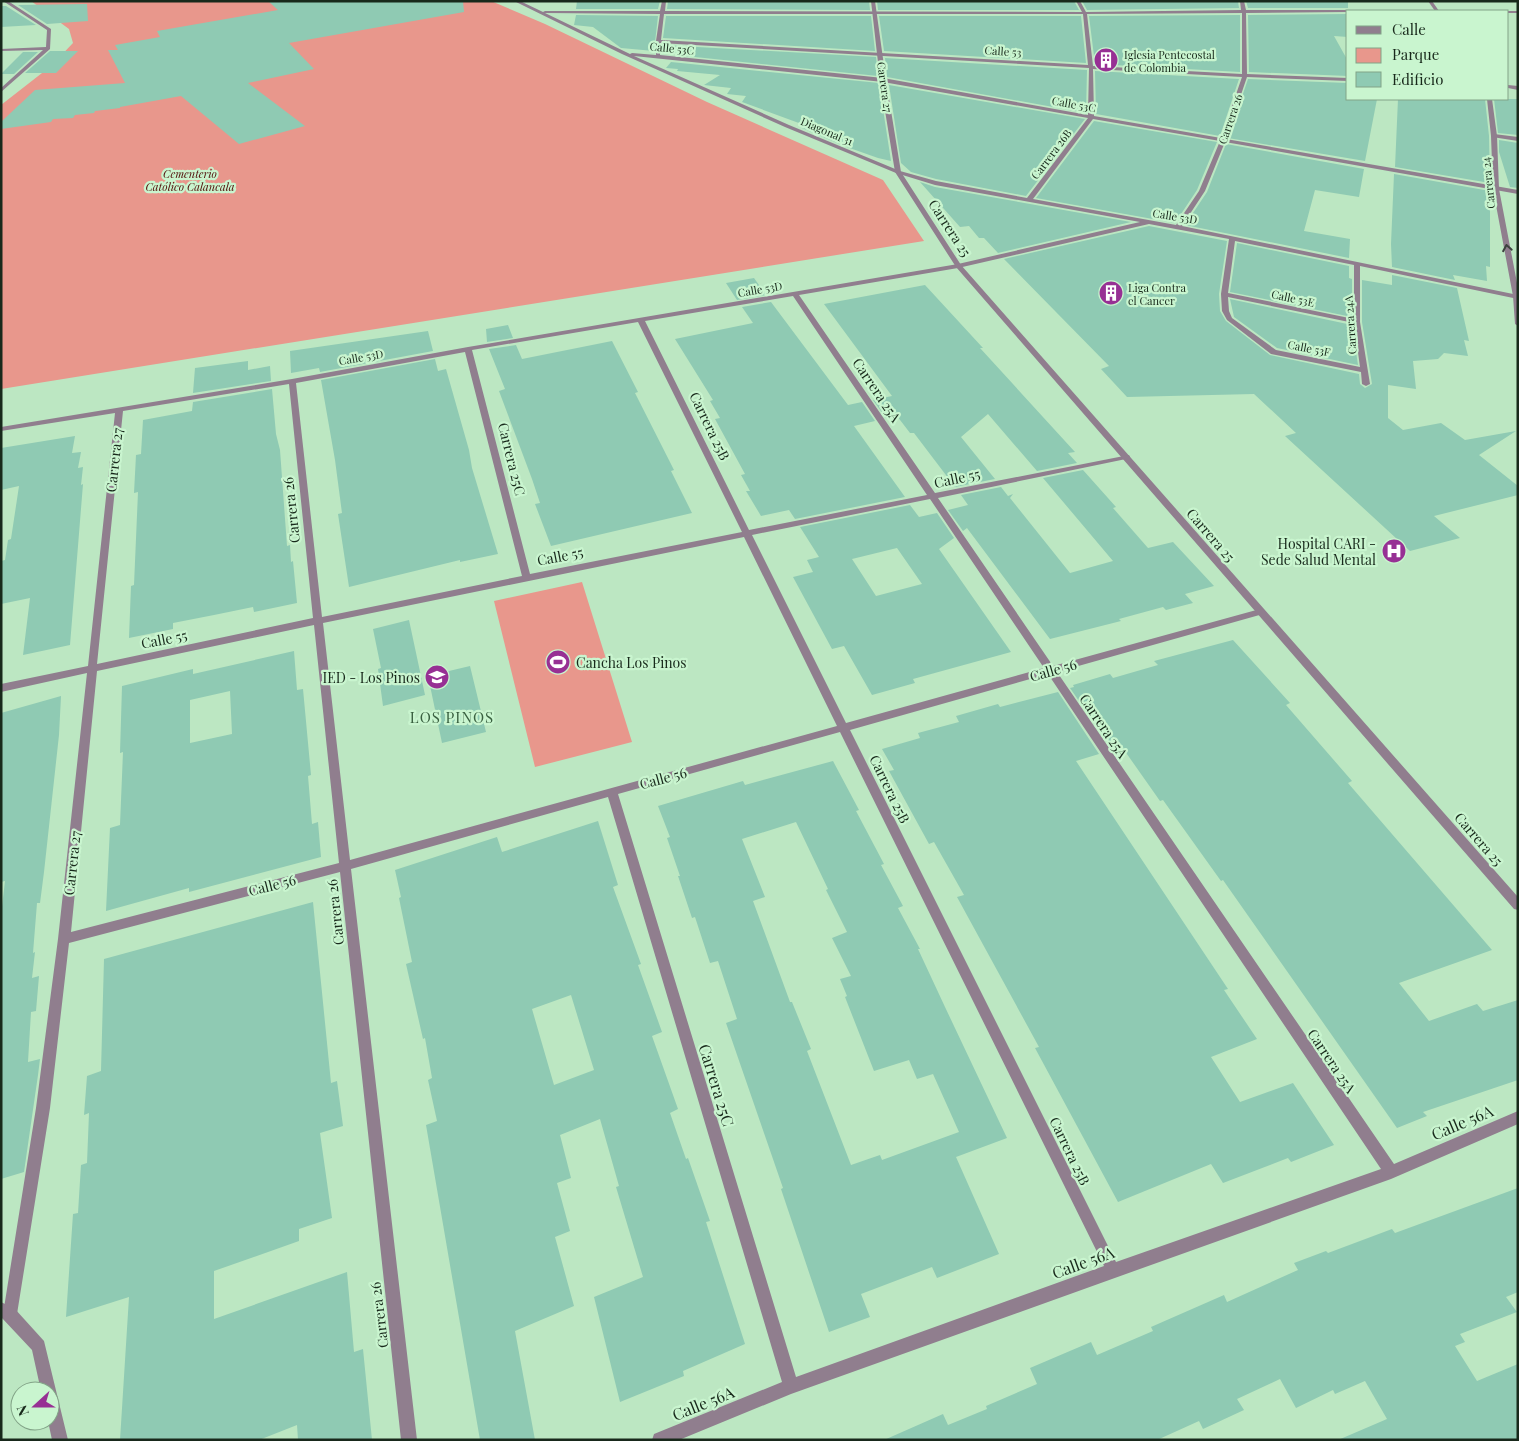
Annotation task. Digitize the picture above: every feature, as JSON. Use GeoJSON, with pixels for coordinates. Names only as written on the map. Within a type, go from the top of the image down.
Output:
{"type":"FeatureCollection","features":[{"type":"Feature","properties":{"kind":"street","name":"Diagonal 31"},"geometry":{"type":"LineString","coordinates":[[516,1],[624,53],[787,126],[898,172],[935,183],[1148,222]]}},
{"type":"Feature","properties":{"kind":"street"},"geometry":{"type":"LineString","coordinates":[[658,56],[658,41],[664,1]]}},
{"type":"Feature","properties":{"kind":"street","name":"Carrera 27"},"geometry":{"type":"LineString","coordinates":[[873,1],[883,80],[898,172]]}},
{"type":"Feature","properties":{"kind":"street"},"geometry":{"type":"LineString","coordinates":[[1078,1],[1085,13],[1092,67],[1090,118]]}},
{"type":"Feature","properties":{"kind":"street","name":"Carrera 26"},"geometry":{"type":"LineString","coordinates":[[1178,227],[1202,191],[1223,141],[1245,76],[1244,12],[1242,1]]}},
{"type":"Feature","properties":{"kind":"street"},"geometry":{"type":"LineString","coordinates":[[1,3],[6,2],[49,29],[48,48],[1,92]]}},
{"type":"Feature","properties":{"kind":"street"},"geometry":{"type":"LineString","coordinates":[[542,12],[1085,13],[1346,11]]}},
{"type":"Feature","properties":{"kind":"street","name":"Calle 53"},"geometry":{"type":"LineString","coordinates":[[658,41],[1245,76],[1346,80]]}},
{"type":"Feature","properties":{"kind":"street"},"geometry":{"type":"LineString","coordinates":[[1,50],[48,48]]}},
{"type":"Feature","properties":{"kind":"street","name":"Calle 53C"},"geometry":{"type":"LineString","coordinates":[[624,53],[883,80],[1518,192]]}},
{"type":"Feature","properties":{"kind":"street","name":"Carrera 24"},"geometry":{"type":"LineString","coordinates":[[1489,100],[1494,136],[1496,188],[1517,297],[1518,324]]}},
{"type":"Feature","properties":{"kind":"street","name":"Carrera 26B"},"geometry":{"type":"LineString","coordinates":[[1028,201],[1090,118]]}},
{"type":"Feature","properties":{"kind":"street"},"geometry":{"type":"LineString","coordinates":[[1494,136],[1518,139]]}},
{"type":"Feature","properties":{"kind":"street","name":"Carrera 25"},"geometry":{"type":"LineString","coordinates":[[898,172],[958,266],[1518,905]]}},
{"type":"Feature","properties":{"kind":"street","name":"Calle 53D"},"geometry":{"type":"LineString","coordinates":[[1,429],[292,381],[468,349],[958,266],[1148,222],[1517,297]]}},
{"type":"Feature","properties":{"kind":"street","name":"Calle 53F"},"geometry":{"type":"LineString","coordinates":[[1232,238],[1224,294],[1225,312],[1229,319],[1266,348],[1280,354],[1363,370]]}},
{"type":"Feature","properties":{"kind":"street","name":"Carrera 24A"},"geometry":{"type":"LineString","coordinates":[[1358,264],[1358,322],[1366,384]]}},
{"type":"Feature","properties":{"kind":"street","name":"Carrera 25A"},"geometry":{"type":"LineString","coordinates":[[795,294],[1391,1172]]}},
{"type":"Feature","properties":{"kind":"street","name":"Calle 53E"},"geometry":{"type":"LineString","coordinates":[[1224,294],[1358,322]]}},
{"type":"Feature","properties":{"kind":"street","name":"Carrera 25B"},"geometry":{"type":"LineString","coordinates":[[641,321],[1112,1270]]}},
{"type":"Feature","properties":{"kind":"street","name":"Carrera 25C"},"geometry":{"type":"LineString","coordinates":[[468,349],[526,576]]}},
{"type":"Feature","properties":{"kind":"street","name":"Carrera 26"},"geometry":{"type":"LineString","coordinates":[[292,381],[409,1440]]}},
{"type":"Feature","properties":{"kind":"street","name":"Carrera 27"},"geometry":{"type":"LineString","coordinates":[[6,1311],[43,1108],[64,939],[119,409]]}},
{"type":"Feature","properties":{"kind":"street","name":"Calle 55"},"geometry":{"type":"LineString","coordinates":[[1,688],[319,622],[526,576],[747,534],[1126,457]]}},
{"type":"Feature","properties":{"kind":"street","name":"Calle 56"},"geometry":{"type":"LineString","coordinates":[[64,939],[345,866],[1260,612]]}},
{"type":"Feature","properties":{"kind":"street","name":"Carrera 25C"},"geometry":{"type":"LineString","coordinates":[[612,792],[791,1386]]}},
{"type":"Feature","properties":{"kind":"street","name":"Calle 56A"},"geometry":{"type":"LineString","coordinates":[[660,1440],[791,1386],[1391,1172],[1518,1117]]}},
{"type":"Feature","properties":{"kind":"street"},"geometry":{"type":"LineString","coordinates":[[6,1311],[38,1346],[47,1381]]}},
{"type":"Feature","properties":{"kind":"green space","name":"Cementerio Católico Calancala"},"geometry":{"type":"Polygon","coordinates":[[[31,1],[491,1],[545,24],[707,102],[883,180],[924,241],[1,389],[1,105],[51,66],[73,43],[69,29],[31,1]]]}},
{"type":"Feature","properties":{"kind":"green space","name":"Cancha Los Pinos"},"geometry":{"type":"Polygon","coordinates":[[[582,582],[632,742],[535,767],[494,601],[582,582]]]}},
{"type":"Feature","properties":{"kind":"building"},"geometry":{"type":"Polygon","coordinates":[[[268,1],[463,1],[464,12],[289,43],[314,69],[248,83],[305,126],[239,144],[181,96],[75,115],[73,118],[53,119],[51,122],[1,129],[1,122],[35,90],[125,83],[108,50],[118,50],[115,45],[160,37],[157,31],[278,10],[268,1]]]}},
{"type":"Feature","properties":{"kind":"building"},"geometry":{"type":"Polygon","coordinates":[[[577,1],[660,1],[658,9],[576,9],[577,1]]]}},
{"type":"Feature","properties":{"kind":"building"},"geometry":{"type":"Polygon","coordinates":[[[668,1],[869,1],[870,10],[667,9],[668,1]]]}},
{"type":"Feature","properties":{"kind":"building"},"geometry":{"type":"Polygon","coordinates":[[[877,1],[1074,1],[1079,10],[878,10],[877,1]]]}},
{"type":"Feature","properties":{"kind":"building"},"geometry":{"type":"Polygon","coordinates":[[[1082,1],[1238,1],[1239,8],[1087,10],[1082,1]]]}},
{"type":"Feature","properties":{"kind":"building"},"geometry":{"type":"Polygon","coordinates":[[[1246,1],[1348,1],[1348,8],[1248,8],[1246,1]]]}},
{"type":"Feature","properties":{"kind":"building"},"geometry":{"type":"Polygon","coordinates":[[[87,4],[88,21],[47,24],[18,5],[87,4]]]}},
{"type":"Feature","properties":{"kind":"building"},"geometry":{"type":"Polygon","coordinates":[[[1,6],[6,6],[36,25],[1,27],[1,6]]]}},
{"type":"Feature","properties":{"kind":"building"},"geometry":{"type":"Polygon","coordinates":[[[1346,14],[1346,37],[1334,36],[1346,57],[1346,76],[1249,72],[1248,15],[1346,14]]]}},
{"type":"Feature","properties":{"kind":"building"},"geometry":{"type":"Polygon","coordinates":[[[576,15],[658,16],[654,51],[621,48],[593,27],[574,25],[576,15]]]}},
{"type":"Feature","properties":{"kind":"building"},"geometry":{"type":"Polygon","coordinates":[[[1240,15],[1240,72],[1095,64],[1089,16],[1240,15]]]}},
{"type":"Feature","properties":{"kind":"building"},"geometry":{"type":"Polygon","coordinates":[[[666,16],[871,16],[875,51],[663,38],[666,16]]]}},
{"type":"Feature","properties":{"kind":"building"},"geometry":{"type":"Polygon","coordinates":[[[879,16],[1081,16],[1086,63],[884,51],[879,16]]]}},
{"type":"Feature","properties":{"kind":"building"},"geometry":{"type":"Polygon","coordinates":[[[662,45],[876,57],[878,76],[676,55],[677,53],[662,52],[662,45]]]}},
{"type":"Feature","properties":{"kind":"building"},"geometry":{"type":"Polygon","coordinates":[[[50,51],[78,51],[56,73],[25,73],[50,51]]]}},
{"type":"Feature","properties":{"kind":"building"},"geometry":{"type":"Polygon","coordinates":[[[23,52],[38,52],[14,74],[1,74],[23,52]]]}},
{"type":"Feature","properties":{"kind":"building"},"geometry":{"type":"Polygon","coordinates":[[[885,58],[1087,70],[1086,113],[887,77],[885,58]]]}},
{"type":"Feature","properties":{"kind":"building"},"geometry":{"type":"Polygon","coordinates":[[[671,62],[879,83],[891,161],[844,146],[802,128],[807,126],[742,102],[746,96],[727,94],[731,88],[704,85],[720,75],[677,71],[678,69],[666,68],[671,62]]]}},
{"type":"Feature","properties":{"kind":"building"},"geometry":{"type":"Polygon","coordinates":[[[1095,71],[1239,79],[1220,136],[1096,114],[1095,71]]]}},
{"type":"Feature","properties":{"kind":"building"},"geometry":{"type":"Polygon","coordinates":[[[1248,79],[1346,83],[1346,100],[1377,100],[1365,161],[1228,138],[1248,79]]]}},
{"type":"Feature","properties":{"kind":"building"},"geometry":{"type":"Polygon","coordinates":[[[889,85],[1085,119],[1026,196],[936,179],[911,172],[901,163],[889,85]]]}},
{"type":"Feature","properties":{"kind":"building"},"geometry":{"type":"Polygon","coordinates":[[[1518,99],[1518,135],[1498,133],[1494,100],[1518,99]]]}},
{"type":"Feature","properties":{"kind":"building"},"geometry":{"type":"Polygon","coordinates":[[[1398,100],[1485,100],[1489,136],[1490,183],[1395,167],[1398,100]]]}},
{"type":"Feature","properties":{"kind":"building"},"geometry":{"type":"Polygon","coordinates":[[[1094,121],[1217,142],[1197,190],[1175,223],[1036,198],[1094,121]]]}},
{"type":"Feature","properties":{"kind":"building"},"geometry":{"type":"Polygon","coordinates":[[[1499,140],[1518,143],[1518,188],[1510,187],[1499,152],[1499,140]]]}},
{"type":"Feature","properties":{"kind":"building"},"geometry":{"type":"Polygon","coordinates":[[[1226,144],[1364,169],[1359,197],[1315,190],[1304,231],[1350,239],[1349,258],[1185,225],[1207,192],[1226,144]]]}},
{"type":"Feature","properties":{"kind":"building"},"geometry":{"type":"Polygon","coordinates":[[[1394,174],[1490,191],[1490,267],[1486,266],[1487,281],[1453,275],[1455,280],[1392,267],[1394,174]]]}},
{"type":"Feature","properties":{"kind":"building"},"geometry":{"type":"Polygon","coordinates":[[[920,182],[935,187],[1131,222],[998,253],[984,238],[979,238],[969,226],[960,227],[920,182]]]}},
{"type":"Feature","properties":{"kind":"building"},"geometry":{"type":"Polygon","coordinates":[[[1149,226],[1227,241],[1219,294],[1220,311],[1226,321],[1270,355],[1359,374],[1360,384],[1365,388],[1372,384],[1362,322],[1362,280],[1392,285],[1392,275],[1457,288],[1469,341],[1464,340],[1468,356],[1444,353],[1438,359],[1413,361],[1416,389],[1388,385],[1388,418],[1403,430],[1441,423],[1465,440],[1516,431],[1479,455],[1518,486],[1518,495],[1434,516],[1460,538],[1410,551],[1285,436],[1296,433],[1254,394],[1127,397],[1101,369],[1109,366],[1004,259],[1149,226]]]}},
{"type":"Feature","properties":{"kind":"building"},"geometry":{"type":"Polygon","coordinates":[[[1237,243],[1349,266],[1349,278],[1352,279],[1352,317],[1230,292],[1237,243]]]}},
{"type":"Feature","properties":{"kind":"building"},"geometry":{"type":"Polygon","coordinates":[[[754,278],[766,295],[737,300],[726,283],[754,278]]]}},
{"type":"Feature","properties":{"kind":"building"},"geometry":{"type":"Polygon","coordinates":[[[925,285],[1075,452],[1068,453],[1077,463],[1037,471],[988,414],[961,437],[995,479],[955,487],[914,433],[910,433],[897,416],[886,418],[873,400],[892,396],[824,304],[925,285]]]}},
{"type":"Feature","properties":{"kind":"building"},"geometry":{"type":"Polygon","coordinates":[[[1230,299],[1352,325],[1358,365],[1277,348],[1234,317],[1230,299]]]}},
{"type":"Feature","properties":{"kind":"building"},"geometry":{"type":"Polygon","coordinates":[[[771,302],[848,405],[862,402],[875,421],[854,426],[905,497],[795,519],[789,510],[761,516],[746,491],[750,491],[741,475],[745,474],[715,419],[720,418],[710,401],[713,400],[675,339],[753,323],[742,307],[771,302]]]}},
{"type":"Feature","properties":{"kind":"building"},"geometry":{"type":"Polygon","coordinates":[[[508,325],[513,338],[487,342],[486,329],[508,325]]]}},
{"type":"Feature","properties":{"kind":"building"},"geometry":{"type":"Polygon","coordinates":[[[428,331],[433,351],[320,372],[319,368],[291,373],[290,351],[428,331]]]}},
{"type":"Feature","properties":{"kind":"building"},"geometry":{"type":"Polygon","coordinates":[[[612,341],[638,392],[635,393],[674,470],[671,471],[692,513],[551,546],[535,504],[540,503],[532,479],[499,391],[505,389],[489,349],[516,345],[522,359],[612,341]]]}},
{"type":"Feature","properties":{"kind":"building"},"geometry":{"type":"Polygon","coordinates":[[[435,359],[438,371],[446,369],[469,450],[472,468],[498,554],[460,562],[460,560],[349,587],[338,514],[342,513],[335,460],[321,380],[435,359]]]}},
{"type":"Feature","properties":{"kind":"building"},"geometry":{"type":"Polygon","coordinates":[[[248,361],[248,370],[270,366],[271,381],[193,393],[195,368],[248,361]]]}},
{"type":"Feature","properties":{"kind":"building"},"geometry":{"type":"Polygon","coordinates":[[[272,389],[276,434],[280,450],[287,546],[290,545],[291,562],[293,561],[297,603],[254,612],[253,607],[173,623],[173,629],[129,638],[131,586],[134,585],[138,492],[134,493],[136,455],[141,454],[143,420],[192,411],[193,402],[272,389]]]}},
{"type":"Feature","properties":{"kind":"building"},"geometry":{"type":"Polygon","coordinates":[[[75,436],[72,453],[81,452],[78,468],[83,467],[81,485],[83,484],[70,645],[23,655],[30,598],[1,604],[1,561],[5,560],[8,540],[11,539],[19,486],[1,490],[1,448],[75,436]]]}},
{"type":"Feature","properties":{"kind":"building"},"geometry":{"type":"Polygon","coordinates":[[[1083,470],[1116,507],[1113,508],[1148,548],[1173,542],[1214,586],[1185,594],[1193,603],[1166,610],[1163,607],[1119,619],[1121,621],[1050,639],[967,528],[963,531],[948,510],[968,505],[961,495],[1001,487],[1008,496],[1013,494],[1010,498],[1070,573],[1113,561],[1043,478],[1083,470]]]}},
{"type":"Feature","properties":{"kind":"building"},"geometry":{"type":"Polygon","coordinates":[[[910,505],[919,517],[937,513],[954,538],[939,549],[1011,652],[913,679],[915,683],[872,695],[844,646],[832,649],[793,577],[813,572],[807,560],[819,557],[800,527],[910,505]],[[897,548],[852,559],[876,596],[922,584],[897,548]]]}},
{"type":"Feature","properties":{"kind":"building"},"geometry":{"type":"Polygon","coordinates":[[[409,620],[425,695],[383,706],[378,669],[381,668],[373,629],[409,620]]]}},
{"type":"Feature","properties":{"kind":"building"},"geometry":{"type":"Polygon","coordinates":[[[1233,640],[1290,703],[1286,705],[1352,781],[1348,783],[1492,950],[1399,983],[1429,1021],[1477,1004],[1483,1011],[1518,1000],[1518,1080],[1423,1112],[1427,1116],[1397,1128],[1223,880],[1221,881],[1163,800],[1160,801],[1122,747],[1113,750],[1070,688],[1074,687],[1073,685],[1110,674],[1113,678],[1158,665],[1154,661],[1233,640]]]}},
{"type":"Feature","properties":{"kind":"building"},"geometry":{"type":"Polygon","coordinates":[[[294,651],[297,690],[303,689],[311,775],[308,776],[312,824],[318,822],[321,857],[189,892],[189,888],[106,911],[110,828],[120,825],[123,752],[120,753],[122,686],[193,669],[193,674],[294,651]],[[230,691],[190,700],[190,743],[232,734],[230,691]]]}},
{"type":"Feature","properties":{"kind":"building"},"geometry":{"type":"Polygon","coordinates":[[[470,666],[486,732],[442,743],[428,676],[470,666]]]}},
{"type":"Feature","properties":{"kind":"building"},"geometry":{"type":"Polygon","coordinates":[[[1058,692],[1099,754],[1076,761],[1228,989],[1224,990],[1257,1039],[1211,1057],[1240,1102],[1293,1083],[1334,1145],[1291,1162],[1288,1158],[1223,1183],[1211,1164],[1118,1202],[1035,1048],[1039,1047],[957,897],[964,895],[934,842],[929,844],[889,771],[894,770],[882,749],[920,738],[918,733],[959,722],[956,716],[998,704],[1000,707],[1058,692]]]}},
{"type":"Feature","properties":{"kind":"building"},"geometry":{"type":"Polygon","coordinates":[[[61,696],[59,735],[40,903],[37,903],[33,953],[35,952],[32,978],[39,976],[36,1011],[31,1012],[28,1062],[40,1059],[24,1172],[1,1179],[1,915],[5,881],[1,882],[1,713],[61,696]]]}},
{"type":"Feature","properties":{"kind":"building"},"geometry":{"type":"Polygon","coordinates":[[[833,761],[859,810],[856,811],[884,864],[881,865],[903,906],[898,908],[920,949],[918,949],[1007,1138],[956,1157],[999,1254],[937,1278],[932,1267],[861,1294],[870,1317],[829,1332],[781,1189],[783,1188],[726,1023],[737,1019],[718,961],[710,963],[695,917],[692,918],[667,838],[670,837],[658,806],[743,781],[745,785],[833,761]],[[796,822],[742,839],[765,897],[753,901],[790,1002],[792,1002],[811,1049],[807,1051],[851,1165],[880,1155],[882,1160],[959,1132],[933,1074],[917,1079],[909,1060],[874,1071],[845,997],[847,996],[840,979],[851,976],[832,938],[847,932],[826,890],[828,889],[796,822]]]}},
{"type":"Feature","properties":{"kind":"building"},"geometry":{"type":"Polygon","coordinates":[[[598,821],[618,885],[613,887],[641,964],[638,965],[662,1032],[652,1036],[678,1109],[670,1113],[710,1221],[706,1222],[745,1344],[683,1371],[684,1376],[620,1402],[594,1297],[643,1277],[616,1187],[619,1186],[600,1119],[560,1135],[571,1178],[557,1183],[570,1231],[555,1237],[574,1306],[515,1331],[535,1440],[480,1440],[426,1125],[437,1121],[428,1080],[432,1078],[425,1038],[423,1039],[406,964],[412,962],[395,870],[497,837],[502,852],[598,821]],[[571,995],[532,1009],[554,1085],[594,1070],[571,995]]]}},
{"type":"Feature","properties":{"kind":"building"},"geometry":{"type":"Polygon","coordinates":[[[313,902],[331,1083],[337,1081],[343,1126],[320,1133],[332,1218],[299,1229],[299,1241],[214,1271],[214,1319],[347,1272],[354,1352],[363,1349],[372,1440],[298,1440],[297,1425],[259,1440],[120,1440],[129,1297],[66,1317],[73,1214],[78,1213],[81,1165],[87,1163],[89,1113],[84,1115],[87,1076],[101,1071],[104,959],[313,902]]]}},
{"type":"Feature","properties":{"kind":"building"},"geometry":{"type":"Polygon","coordinates":[[[1518,1188],[1518,1292],[1506,1297],[1517,1312],[1460,1334],[1465,1342],[1455,1346],[1477,1381],[1518,1364],[1518,1440],[1338,1440],[1387,1419],[1365,1381],[1335,1394],[1333,1390],[1296,1408],[1280,1379],[1237,1399],[1244,1410],[1203,1429],[1199,1421],[1157,1440],[884,1440],[943,1414],[948,1425],[987,1409],[986,1406],[1037,1384],[1030,1368],[1091,1342],[1097,1355],[1153,1331],[1151,1327],[1224,1295],[1227,1302],[1298,1270],[1294,1263],[1326,1251],[1328,1253],[1392,1229],[1395,1233],[1518,1188]]]}},
{"type":"Feature","properties":{"kind":"place","name":"Iglesia Pentecostal de Colombia"},"geometry":{"type":"Point","coordinates":[1106,60]}},
{"type":"Feature","properties":{"kind":"place","name":"Liga Contra el Cancer"},"geometry":{"type":"Point","coordinates":[1111,293]}},
{"type":"Feature","properties":{"kind":"place","name":"Hospital CARI - Sede Salud Mental"},"geometry":{"type":"Point","coordinates":[1394,551]}},
{"type":"Feature","properties":{"kind":"place","name":"Cancha Los Pinos"},"geometry":{"type":"Point","coordinates":[558,662]}},
{"type":"Feature","properties":{"kind":"place","name":"IED - Los Pinos"},"geometry":{"type":"Point","coordinates":[437,677]}},
{"type":"Feature","properties":{"kind":"district","name":"LOS PINOS"},"geometry":{"type":"Point","coordinates":[452,717]}}]}
